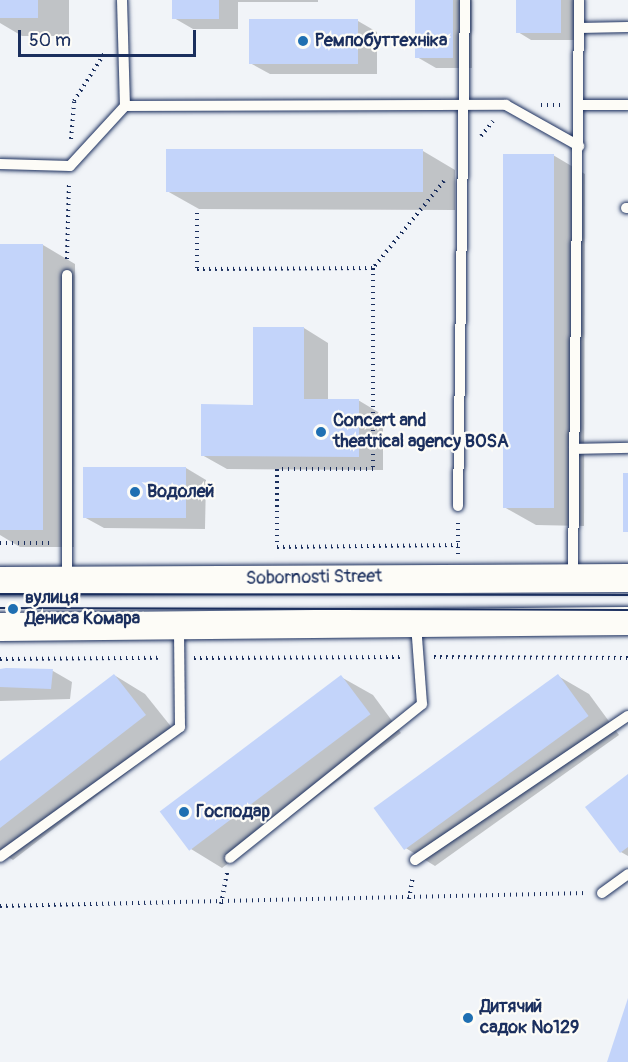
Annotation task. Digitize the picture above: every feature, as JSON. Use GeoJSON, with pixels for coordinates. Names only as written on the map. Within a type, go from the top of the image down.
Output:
{"type":"FeatureCollection","features":[{"type":"Feature","properties":{"kind":"main road","name":"Sobornosti Street"},"geometry":{"type":"LineString","coordinates":[[0,581],[459,576],[628,578]]}},
{"type":"Feature","properties":{"kind":"main road"},"geometry":{"type":"LineString","coordinates":[[0,627],[416,621],[628,621]]}},
{"type":"Feature","properties":{"kind":"lane"},"geometry":{"type":"LineString","coordinates":[[0,164],[70,166],[125,106],[122,0]]}},
{"type":"Feature","properties":{"kind":"lane"},"geometry":{"type":"LineString","coordinates":[[458,506],[459,164],[465,106],[465,0]]}},
{"type":"Feature","properties":{"kind":"lane"},"geometry":{"type":"LineString","coordinates":[[573,577],[579,0]]}},
{"type":"Feature","properties":{"kind":"lane"},"geometry":{"type":"LineString","coordinates":[[579,27],[628,27]]}},
{"type":"Feature","properties":{"kind":"lane"},"geometry":{"type":"LineString","coordinates":[[125,106],[506,105],[579,146]]}},
{"type":"Feature","properties":{"kind":"lane"},"geometry":{"type":"LineString","coordinates":[[579,105],[628,105]]}},
{"type":"Feature","properties":{"kind":"lane"},"geometry":{"type":"LineString","coordinates":[[67,275],[67,581]]}},
{"type":"Feature","properties":{"kind":"lane"},"geometry":{"type":"LineString","coordinates":[[574,449],[628,448]]}},
{"type":"Feature","properties":{"kind":"lane"},"geometry":{"type":"LineString","coordinates":[[230,858],[422,704],[416,621]]}},
{"type":"Feature","properties":{"kind":"lane"},"geometry":{"type":"LineString","coordinates":[[0,857],[180,727],[179,625]]}},
{"type":"Feature","properties":{"kind":"lane"},"geometry":{"type":"LineString","coordinates":[[415,860],[628,716]]}},
{"type":"Feature","properties":{"kind":"lane"},"geometry":{"type":"LineString","coordinates":[[602,893],[628,874]]}},
{"type":"Feature","properties":{"kind":"path"},"geometry":{"type":"LineString","coordinates":[[458,545],[277,547],[277,469],[373,469],[373,268],[506,105]]}},
{"type":"Feature","properties":{"kind":"path"},"geometry":{"type":"LineString","coordinates":[[197,213],[197,269],[373,268]]}},
{"type":"Feature","properties":{"kind":"path"},"geometry":{"type":"LineString","coordinates":[[458,506],[459,576]]}},
{"type":"Feature","properties":{"kind":"path"},"geometry":{"type":"LineString","coordinates":[[0,543],[67,543]]}},
{"type":"Feature","properties":{"kind":"path"},"geometry":{"type":"LineString","coordinates":[[0,659],[628,658]]}},
{"type":"Feature","properties":{"kind":"path"},"geometry":{"type":"LineString","coordinates":[[221,904],[230,858]]}},
{"type":"Feature","properties":{"kind":"path"},"geometry":{"type":"LineString","coordinates":[[409,898],[415,860]]}},
{"type":"Feature","properties":{"kind":"path"},"geometry":{"type":"LineString","coordinates":[[0,906],[221,904],[602,893]]}},
{"type":"Feature","properties":{"kind":"building"},"geometry":{"type":"Polygon","coordinates":[[[0,0],[38,0],[38,18],[0,18],[0,0]]]}},
{"type":"Feature","properties":{"kind":"building"},"geometry":{"type":"Polygon","coordinates":[[[172,0],[219,0],[219,19],[172,19],[172,0]]]}},
{"type":"Feature","properties":{"kind":"building"},"geometry":{"type":"Polygon","coordinates":[[[415,0],[453,0],[453,58],[415,58],[415,0]]]}},
{"type":"Feature","properties":{"kind":"building"},"geometry":{"type":"Polygon","coordinates":[[[516,0],[561,0],[561,33],[516,33],[516,0]]]}},
{"type":"Feature","properties":{"kind":"building","name":"Ремпобуттехніка"},"geometry":{"type":"Polygon","coordinates":[[[249,19],[358,19],[358,64],[249,64],[249,19]]]}},
{"type":"Feature","properties":{"kind":"building"},"geometry":{"type":"Polygon","coordinates":[[[166,149],[423,149],[423,192],[166,192],[166,149]]]}},
{"type":"Feature","properties":{"kind":"building"},"geometry":{"type":"Polygon","coordinates":[[[503,154],[554,154],[554,508],[503,508],[503,154]]]}},
{"type":"Feature","properties":{"kind":"building"},"geometry":{"type":"Polygon","coordinates":[[[0,244],[43,244],[43,530],[0,530],[0,244]]]}},
{"type":"Feature","properties":{"kind":"building"},"geometry":{"type":"Polygon","coordinates":[[[253,327],[304,327],[304,399],[359,399],[359,457],[201,456],[201,404],[253,405],[253,327]]]}},
{"type":"Feature","properties":{"kind":"building","name":"Водолей"},"geometry":{"type":"Polygon","coordinates":[[[83,467],[186,467],[186,518],[83,518],[83,467]]]}},
{"type":"Feature","properties":{"kind":"building"},"geometry":{"type":"Polygon","coordinates":[[[623,473],[628,473],[628,532],[623,532],[623,473]]]}},
{"type":"Feature","properties":{"kind":"building"},"geometry":{"type":"Polygon","coordinates":[[[0,669],[53,669],[51,689],[0,687],[0,669]]]}},
{"type":"Feature","properties":{"kind":"building"},"geometry":{"type":"Polygon","coordinates":[[[114,674],[146,715],[0,828],[0,761],[114,674]]]}},
{"type":"Feature","properties":{"kind":"building"},"geometry":{"type":"Polygon","coordinates":[[[558,674],[589,716],[404,850],[374,808],[558,674]]]}},
{"type":"Feature","properties":{"kind":"building"},"geometry":{"type":"Polygon","coordinates":[[[341,675],[370,714],[189,851],[160,812],[341,675]]]}},
{"type":"Feature","properties":{"kind":"building"},"geometry":{"type":"Polygon","coordinates":[[[628,774],[628,847],[620,853],[585,807],[628,774]]]}},
{"type":"Feature","properties":{"kind":"building"},"geometry":{"type":"Polygon","coordinates":[[[628,998],[628,1062],[607,1062],[628,998]]]}},
{"type":"Feature","properties":{"kind":"tram line"},"geometry":{"type":"LineString","coordinates":[[0,594],[628,595]]}},
{"type":"Feature","properties":{"kind":"tram line"},"geometry":{"type":"LineString","coordinates":[[0,608],[628,610]]}},
{"type":"Feature","properties":{"kind":"place","name":"Ремпобуттехніка"},"geometry":{"type":"Point","coordinates":[303,41]}},
{"type":"Feature","properties":{"kind":"place","name":"Concert and theatrical agency BOSA"},"geometry":{"type":"Point","coordinates":[321,432]}},
{"type":"Feature","properties":{"kind":"place","name":"Водолей"},"geometry":{"type":"Point","coordinates":[135,492]}},
{"type":"Feature","properties":{"kind":"place","name":"вулиця Дениса Комара"},"geometry":{"type":"Point","coordinates":[13,609]}},
{"type":"Feature","properties":{"kind":"place","name":"Господар"},"geometry":{"type":"Point","coordinates":[184,812]}},
{"type":"Feature","properties":{"kind":"place","name":"Дитячий садок №129"},"geometry":{"type":"Point","coordinates":[468,1018]}}]}
